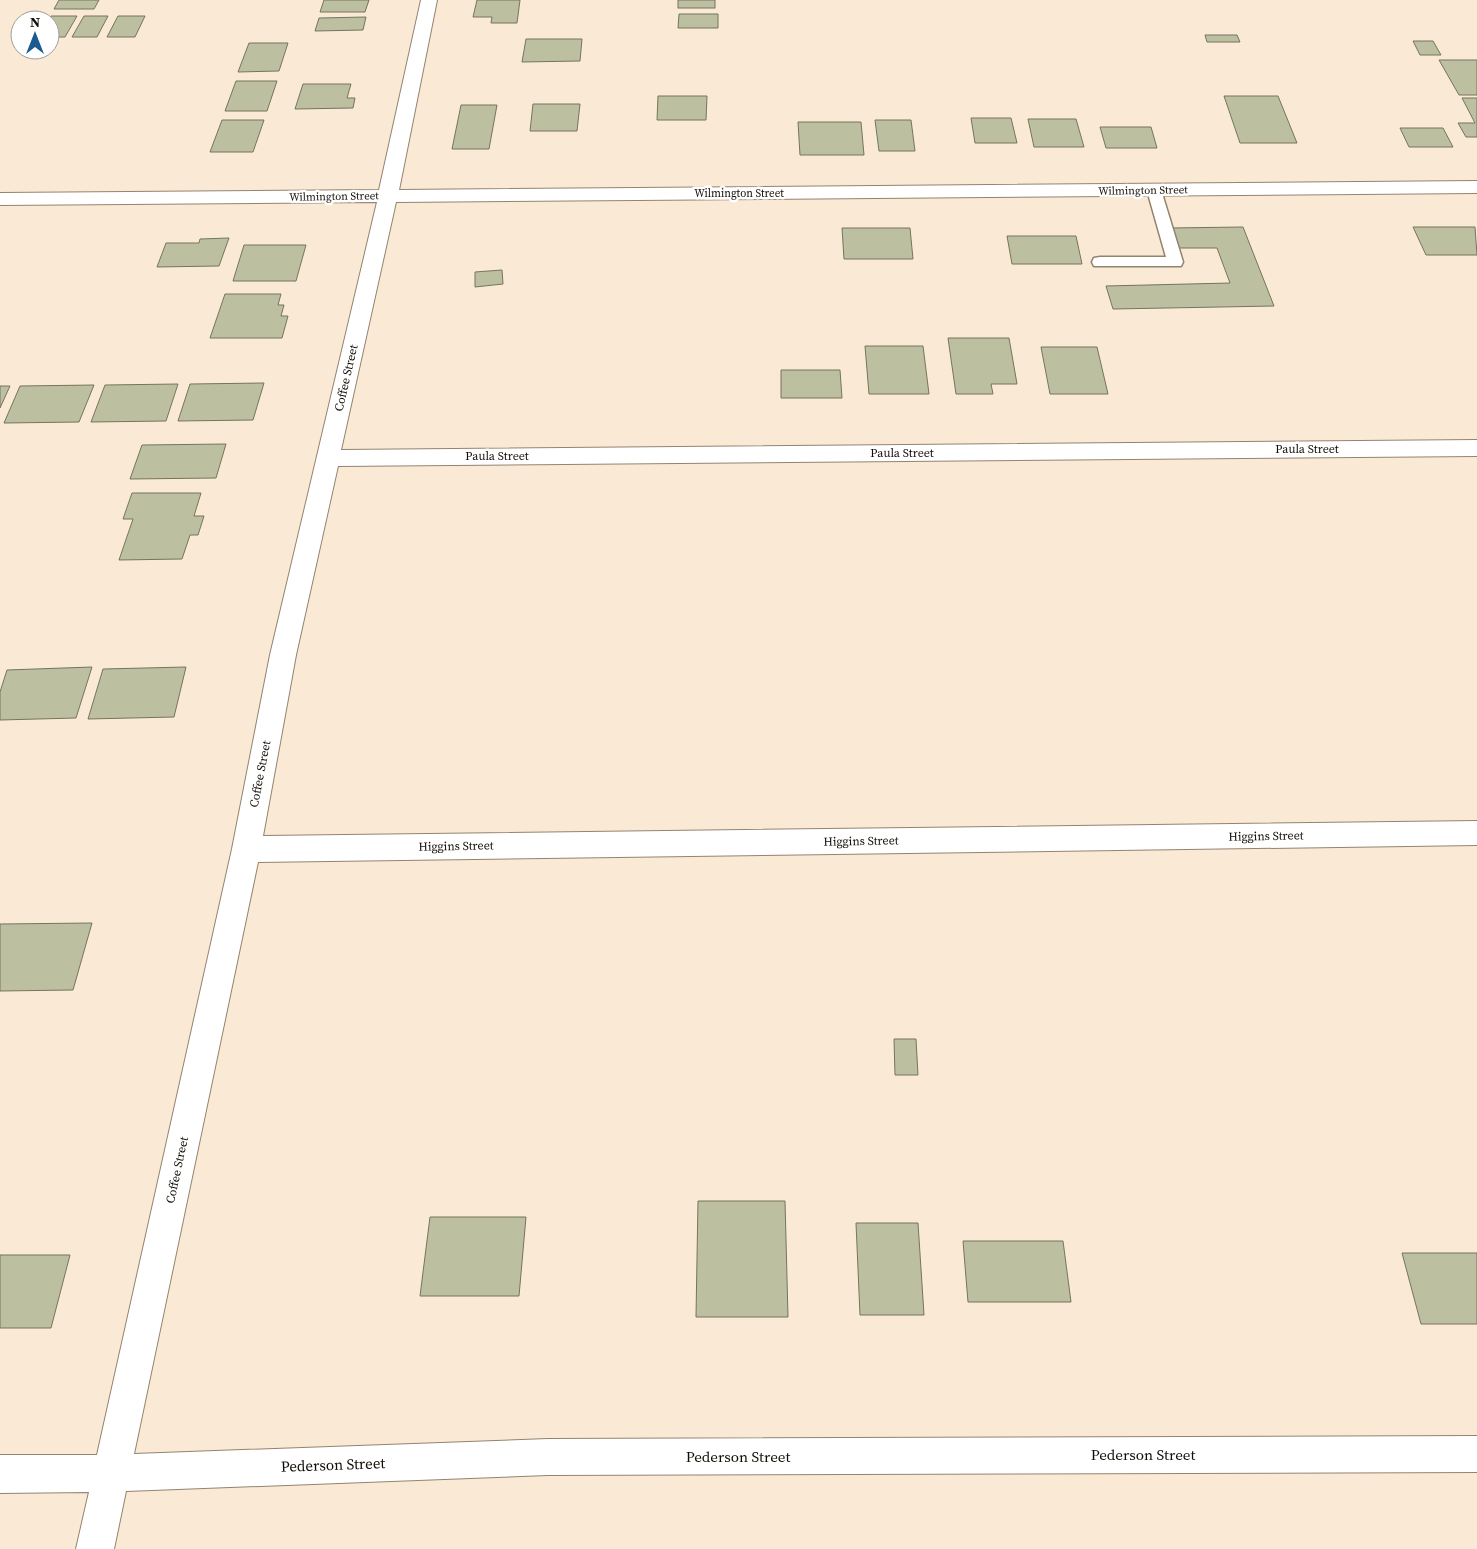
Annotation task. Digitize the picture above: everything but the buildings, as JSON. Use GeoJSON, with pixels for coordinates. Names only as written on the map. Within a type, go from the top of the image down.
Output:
{"type":"FeatureCollection","features":[{"type":"Feature","properties":{"kind":"street","name":"Coffee Street"},"geometry":{"type":"LineString","coordinates":[[95,1549],[246,849],[283,655],[388,195],[429,0]]}},
{"type":"Feature","properties":{"kind":"street","name":"Wilmington Street"},"geometry":{"type":"LineString","coordinates":[[0,199],[1477,187]]}},
{"type":"Feature","properties":{"kind":"street","name":"Paula Street"},"geometry":{"type":"LineString","coordinates":[[327,458],[1477,448]]}},
{"type":"Feature","properties":{"kind":"street","name":"Higgins Street"},"geometry":{"type":"LineString","coordinates":[[246,849],[1477,834]]}},
{"type":"Feature","properties":{"kind":"street","name":"Pederson Street"},"geometry":{"type":"LineString","coordinates":[[0,1474],[548,1457],[1477,1454]]}},
{"type":"Feature","properties":{"kind":"lane"},"geometry":{"type":"LineString","coordinates":[[1100,262],[1176,262],[1154,190]]}}]}
